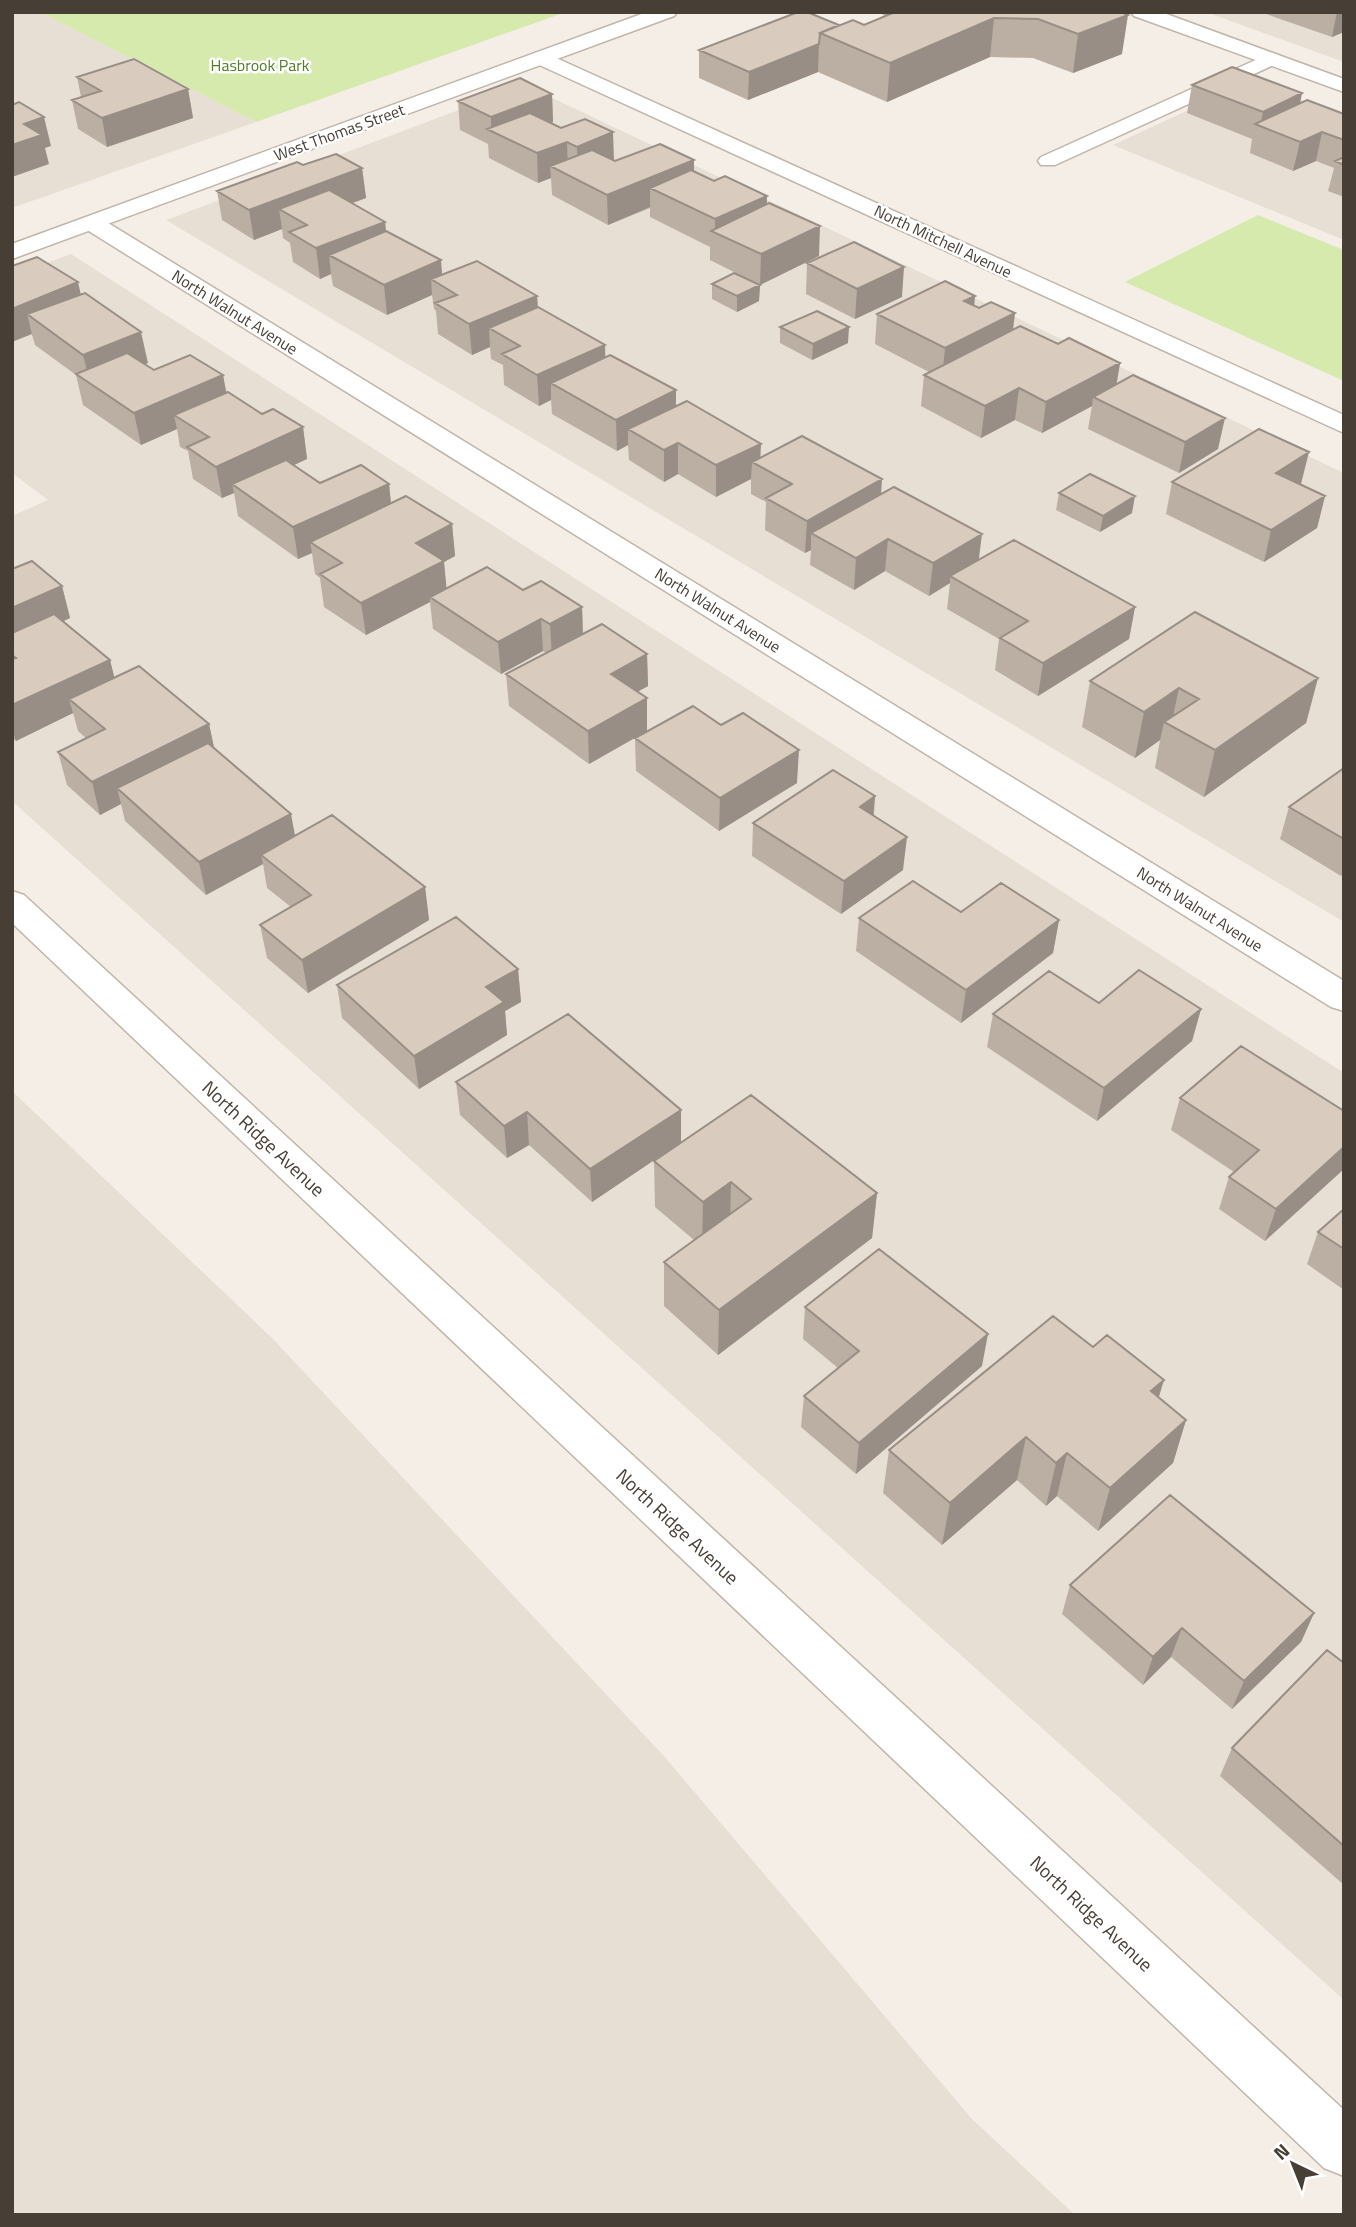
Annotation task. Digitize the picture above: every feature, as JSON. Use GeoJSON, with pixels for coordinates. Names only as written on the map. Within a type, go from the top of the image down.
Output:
{"type":"FeatureCollection","features":[{"type":"Feature","properties":{"kind":"street","name":"West Thomas Street"},"geometry":{"type":"LineString","coordinates":[[12,252],[667,12]]}},
{"type":"Feature","properties":{"kind":"street"},"geometry":{"type":"LineString","coordinates":[[1141,12],[1344,86]]}},
{"type":"Feature","properties":{"kind":"street","name":"North Mitchell Avenue"},"geometry":{"type":"LineString","coordinates":[[543,58],[1344,425]]}},
{"type":"Feature","properties":{"kind":"street","name":"North Walnut Avenue"},"geometry":{"type":"LineString","coordinates":[[92,223],[1344,998]]}},
{"type":"Feature","properties":{"kind":"street","name":"North Ridge Avenue"},"geometry":{"type":"LineString","coordinates":[[12,903],[1344,2148]]}},
{"type":"Feature","properties":{"kind":"lane"},"geometry":{"type":"LineString","coordinates":[[1048,161],[1271,60]]}},
{"type":"Feature","properties":{"kind":"shaded area"},"geometry":{"type":"Polygon","coordinates":[[[12,12],[40,12],[256,122],[12,208],[12,12]]]}},
{"type":"Feature","properties":{"kind":"shaded area"},"geometry":{"type":"Polygon","coordinates":[[[1206,12],[1344,12],[1344,62],[1206,12]]]}},
{"type":"Feature","properties":{"kind":"shaded area"},"geometry":{"type":"Polygon","coordinates":[[[1251,81],[1344,116],[1344,240],[1113,145],[1251,81]]]}},
{"type":"Feature","properties":{"kind":"shaded area"},"geometry":{"type":"Polygon","coordinates":[[[525,85],[1344,473],[1344,922],[166,220],[525,85]]]}},
{"type":"Feature","properties":{"kind":"shaded area"},"geometry":{"type":"Polygon","coordinates":[[[71,254],[1344,1073],[1344,2000],[12,801],[12,516],[48,500],[12,473],[12,276],[71,254]]]}},
{"type":"Feature","properties":{"kind":"shaded area"},"geometry":{"type":"Polygon","coordinates":[[[12,1091],[272,1338],[663,1755],[972,2119],[1075,2215],[12,2215],[12,1091]]]}},
{"type":"Feature","properties":{"kind":"green space","name":"Hasbrook Park"},"geometry":{"type":"Polygon","coordinates":[[[40,12],[566,12],[256,122],[40,12]]]}},
{"type":"Feature","properties":{"kind":"green space"},"geometry":{"type":"Polygon","coordinates":[[[1258,215],[1344,250],[1344,381],[1125,282],[1258,215]]]}},
{"type":"Feature","properties":{"kind":"building"},"geometry":{"type":"Polygon","coordinates":[[[798,12],[807,12],[839,25],[820,33],[819,44],[749,72],[699,50],[798,12]]]}},
{"type":"Feature","properties":{"kind":"building"},"geometry":{"type":"Polygon","coordinates":[[[895,12],[1121,12],[1128,15],[1078,34],[1038,19],[994,18],[890,63],[820,33],[853,20],[864,25],[895,12]]]}},
{"type":"Feature","properties":{"kind":"building"},"geometry":{"type":"Polygon","coordinates":[[[134,59],[188,89],[102,118],[72,100],[101,91],[77,77],[134,59]]]}},
{"type":"Feature","properties":{"kind":"building"},"geometry":{"type":"Polygon","coordinates":[[[1232,67],[1302,93],[1263,112],[1192,85],[1232,67]]]}},
{"type":"Feature","properties":{"kind":"building"},"geometry":{"type":"Polygon","coordinates":[[[520,78],[552,94],[491,117],[458,101],[520,78]]]}},
{"type":"Feature","properties":{"kind":"building"},"geometry":{"type":"Polygon","coordinates":[[[1307,100],[1344,114],[1344,140],[1322,132],[1300,142],[1255,124],[1307,100]]]}},
{"type":"Feature","properties":{"kind":"building"},"geometry":{"type":"Polygon","coordinates":[[[19,102],[44,117],[24,124],[42,135],[12,145],[12,105],[19,102]]]}},
{"type":"Feature","properties":{"kind":"building"},"geometry":{"type":"Polygon","coordinates":[[[530,113],[561,128],[585,119],[613,132],[577,147],[567,142],[537,153],[487,129],[530,113]]]}},
{"type":"Feature","properties":{"kind":"building"},"geometry":{"type":"Polygon","coordinates":[[[660,144],[694,160],[607,195],[550,166],[592,150],[615,161],[660,144]]]}},
{"type":"Feature","properties":{"kind":"building"},"geometry":{"type":"Polygon","coordinates":[[[336,154],[362,168],[249,210],[217,191],[297,162],[303,165],[336,154]]]}},
{"type":"Feature","properties":{"kind":"building"},"geometry":{"type":"Polygon","coordinates":[[[1344,157],[1344,165],[1335,161],[1344,157]]]}},
{"type":"Feature","properties":{"kind":"building"},"geometry":{"type":"Polygon","coordinates":[[[691,170],[714,181],[725,176],[767,196],[715,219],[650,188],[691,170]]]}},
{"type":"Feature","properties":{"kind":"building"},"geometry":{"type":"Polygon","coordinates":[[[329,190],[385,222],[316,248],[289,232],[307,225],[279,209],[329,190]]]}},
{"type":"Feature","properties":{"kind":"building"},"geometry":{"type":"Polygon","coordinates":[[[769,203],[820,226],[761,254],[711,231],[769,203]]]}},
{"type":"Feature","properties":{"kind":"building"},"geometry":{"type":"Polygon","coordinates":[[[386,231],[441,260],[384,285],[329,255],[386,231]]]}},
{"type":"Feature","properties":{"kind":"building"},"geometry":{"type":"Polygon","coordinates":[[[854,242],[904,267],[857,289],[807,263],[854,242]]]}},
{"type":"Feature","properties":{"kind":"building"},"geometry":{"type":"Polygon","coordinates":[[[37,257],[78,282],[12,309],[12,266],[37,257]]]}},
{"type":"Feature","properties":{"kind":"building"},"geometry":{"type":"Polygon","coordinates":[[[477,261],[537,296],[469,324],[435,303],[457,295],[431,279],[477,261]]]}},
{"type":"Feature","properties":{"kind":"building"},"geometry":{"type":"Polygon","coordinates":[[[734,273],[760,285],[737,296],[712,284],[734,273]]]}},
{"type":"Feature","properties":{"kind":"building"},"geometry":{"type":"Polygon","coordinates":[[[945,281],[975,296],[964,301],[979,308],[991,302],[1015,313],[945,348],[877,314],[945,281]]]}},
{"type":"Feature","properties":{"kind":"building"},"geometry":{"type":"Polygon","coordinates":[[[85,293],[141,332],[83,355],[27,314],[85,293]]]}},
{"type":"Feature","properties":{"kind":"building"},"geometry":{"type":"Polygon","coordinates":[[[538,307],[605,345],[537,375],[502,354],[520,346],[489,328],[538,307]]]}},
{"type":"Feature","properties":{"kind":"building"},"geometry":{"type":"Polygon","coordinates":[[[817,311],[849,327],[813,344],[780,327],[817,311]]]}},
{"type":"Feature","properties":{"kind":"building"},"geometry":{"type":"Polygon","coordinates":[[[1020,326],[1058,344],[1069,338],[1120,363],[1046,402],[1019,388],[985,406],[924,375],[1020,326]]]}},
{"type":"Feature","properties":{"kind":"building"},"geometry":{"type":"Polygon","coordinates":[[[127,353],[154,370],[190,355],[223,375],[134,413],[76,374],[127,353]]]}},
{"type":"Feature","properties":{"kind":"building"},"geometry":{"type":"Polygon","coordinates":[[[610,355],[676,390],[616,420],[551,383],[610,355]]]}},
{"type":"Feature","properties":{"kind":"building"},"geometry":{"type":"Polygon","coordinates":[[[1133,375],[1225,418],[1185,442],[1093,397],[1133,375]]]}},
{"type":"Feature","properties":{"kind":"building"},"geometry":{"type":"Polygon","coordinates":[[[228,392],[262,414],[273,409],[303,427],[216,467],[187,447],[209,437],[174,415],[228,392]]]}},
{"type":"Feature","properties":{"kind":"building"},"geometry":{"type":"Polygon","coordinates":[[[687,401],[761,444],[716,465],[678,443],[664,450],[628,429],[687,401]]]}},
{"type":"Feature","properties":{"kind":"building"},"geometry":{"type":"Polygon","coordinates":[[[1259,429],[1309,452],[1276,473],[1325,496],[1271,530],[1172,482],[1259,429]]]}},
{"type":"Feature","properties":{"kind":"building"},"geometry":{"type":"Polygon","coordinates":[[[802,436],[882,479],[807,521],[766,498],[792,484],[752,462],[802,436]]]}},
{"type":"Feature","properties":{"kind":"building"},"geometry":{"type":"Polygon","coordinates":[[[286,460],[320,483],[361,465],[389,484],[293,527],[232,484],[286,460]]]}},
{"type":"Feature","properties":{"kind":"building"},"geometry":{"type":"Polygon","coordinates":[[[1090,474],[1135,496],[1103,516],[1059,493],[1090,474]]]}},
{"type":"Feature","properties":{"kind":"building"},"geometry":{"type":"Polygon","coordinates":[[[894,487],[982,534],[933,563],[888,539],[856,558],[811,533],[894,487]]]}},
{"type":"Feature","properties":{"kind":"building"},"geometry":{"type":"Polygon","coordinates":[[[406,496],[452,524],[416,543],[444,561],[361,603],[320,574],[342,563],[310,542],[406,496]]]}},
{"type":"Feature","properties":{"kind":"building"},"geometry":{"type":"Polygon","coordinates":[[[1014,540],[1135,607],[1043,663],[1000,638],[1028,621],[950,576],[1014,540]]]}},
{"type":"Feature","properties":{"kind":"building"},"geometry":{"type":"Polygon","coordinates":[[[32,561],[62,586],[12,608],[12,569],[32,561]]]}},
{"type":"Feature","properties":{"kind":"building"},"geometry":{"type":"Polygon","coordinates":[[[487,567],[523,590],[541,581],[582,607],[550,624],[541,619],[498,642],[430,597],[487,567]]]}},
{"type":"Feature","properties":{"kind":"building"},"geometry":{"type":"Polygon","coordinates":[[[1195,612],[1318,678],[1215,750],[1164,722],[1199,699],[1179,688],[1144,712],[1090,681],[1195,612]]]}},
{"type":"Feature","properties":{"kind":"building"},"geometry":{"type":"Polygon","coordinates":[[[54,614],[110,660],[12,705],[12,659],[16,658],[12,655],[12,633],[54,614]]]}},
{"type":"Feature","properties":{"kind":"building"},"geometry":{"type":"Polygon","coordinates":[[[602,624],[647,654],[611,674],[647,698],[588,731],[506,674],[602,624]]]}},
{"type":"Feature","properties":{"kind":"building"},"geometry":{"type":"Polygon","coordinates":[[[139,666],[209,724],[92,782],[58,752],[105,729],[69,699],[139,666]]]}},
{"type":"Feature","properties":{"kind":"building"},"geometry":{"type":"Polygon","coordinates":[[[693,706],[721,725],[743,713],[799,750],[720,798],[635,738],[693,706]]]}},
{"type":"Feature","properties":{"kind":"building"},"geometry":{"type":"Polygon","coordinates":[[[208,743],[291,814],[199,862],[117,788],[208,743]]]}},
{"type":"Feature","properties":{"kind":"building"},"geometry":{"type":"Polygon","coordinates":[[[1344,768],[1344,839],[1289,807],[1344,768]]]}},
{"type":"Feature","properties":{"kind":"building"},"geometry":{"type":"Polygon","coordinates":[[[833,770],[875,796],[860,807],[907,837],[844,881],[753,823],[833,770]]]}},
{"type":"Feature","properties":{"kind":"building"},"geometry":{"type":"Polygon","coordinates":[[[332,815],[425,887],[302,960],[260,925],[311,895],[261,855],[332,815]]]}},
{"type":"Feature","properties":{"kind":"building"},"geometry":{"type":"Polygon","coordinates":[[[913,881],[961,912],[1001,883],[1059,920],[966,990],[859,918],[913,881]]]}},
{"type":"Feature","properties":{"kind":"building"},"geometry":{"type":"Polygon","coordinates":[[[456,917],[518,969],[486,987],[504,1002],[414,1056],[337,985],[456,917]]]}},
{"type":"Feature","properties":{"kind":"building"},"geometry":{"type":"Polygon","coordinates":[[[1139,970],[1201,1009],[1104,1088],[993,1014],[1049,971],[1099,1003],[1139,970]]]}},
{"type":"Feature","properties":{"kind":"building"},"geometry":{"type":"Polygon","coordinates":[[[568,1014],[681,1110],[590,1169],[527,1112],[504,1126],[456,1082],[568,1014]]]}},
{"type":"Feature","properties":{"kind":"building"},"geometry":{"type":"Polygon","coordinates":[[[1241,1046],[1344,1111],[1344,1147],[1276,1209],[1229,1177],[1259,1150],[1180,1098],[1241,1046]]]}},
{"type":"Feature","properties":{"kind":"building"},"geometry":{"type":"Polygon","coordinates":[[[751,1095],[877,1193],[719,1310],[664,1262],[751,1199],[731,1182],[703,1202],[654,1161],[751,1095]]]}},
{"type":"Feature","properties":{"kind":"building"},"geometry":{"type":"Polygon","coordinates":[[[1344,1209],[1344,1249],[1318,1232],[1344,1209]]]}},
{"type":"Feature","properties":{"kind":"building"},"geometry":{"type":"Polygon","coordinates":[[[879,1249],[988,1334],[859,1443],[804,1396],[859,1351],[805,1307],[879,1249]]]}},
{"type":"Feature","properties":{"kind":"building"},"geometry":{"type":"Polygon","coordinates":[[[1053,1316],[1093,1347],[1107,1335],[1164,1380],[1151,1391],[1186,1420],[1110,1488],[1067,1453],[1056,1463],[1026,1437],[950,1503],[889,1450],[1053,1316]]]}},
{"type":"Feature","properties":{"kind":"building"},"geometry":{"type":"Polygon","coordinates":[[[1170,1495],[1314,1613],[1244,1681],[1182,1628],[1153,1657],[1070,1585],[1170,1495]]]}},
{"type":"Feature","properties":{"kind":"building"},"geometry":{"type":"Polygon","coordinates":[[[1327,1650],[1344,1663],[1344,1846],[1232,1748],[1327,1650]]]}}]}
